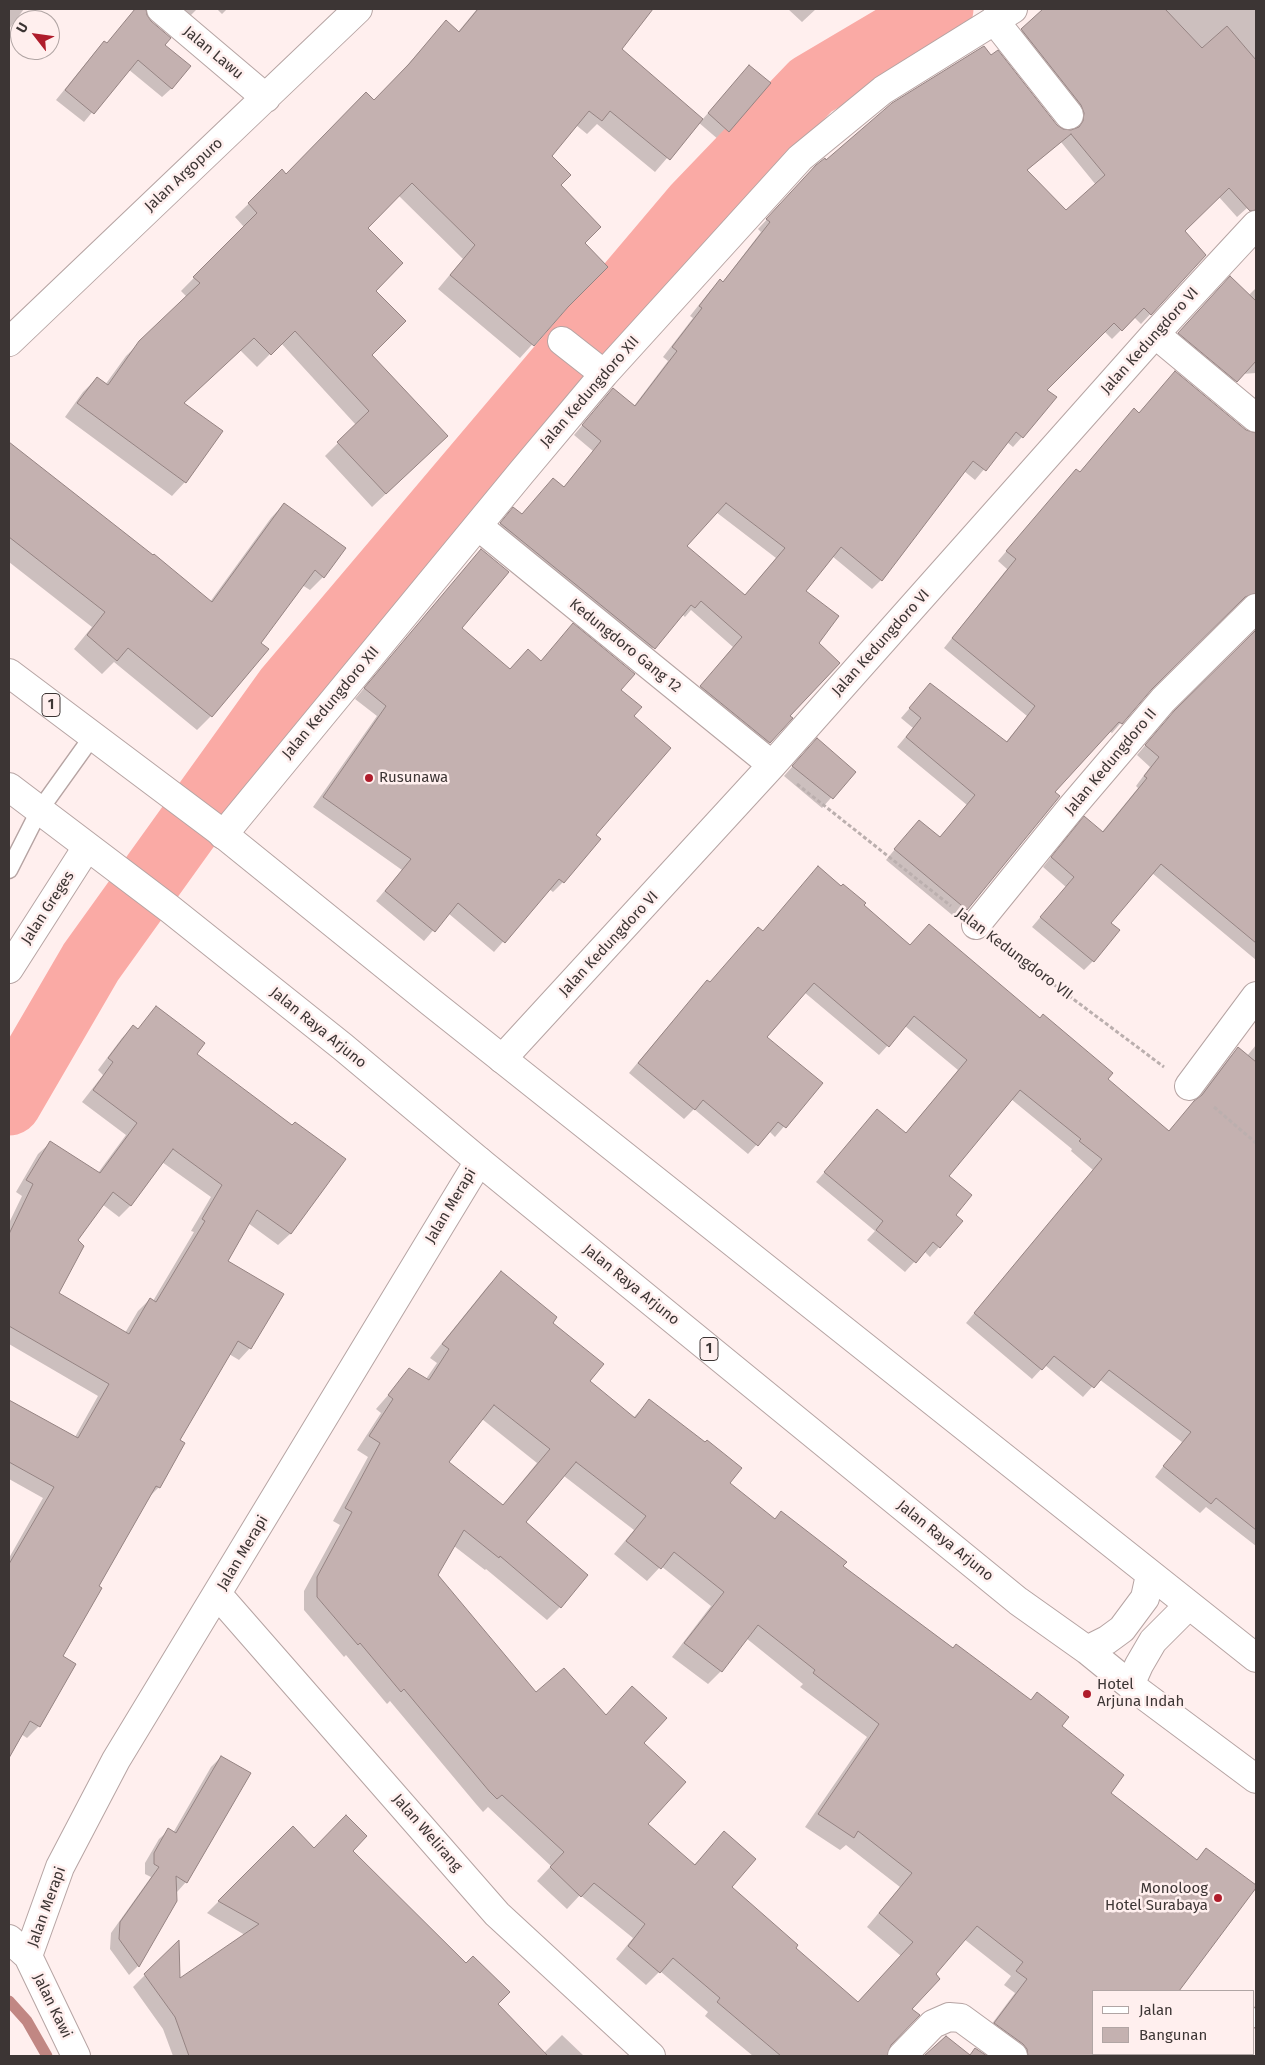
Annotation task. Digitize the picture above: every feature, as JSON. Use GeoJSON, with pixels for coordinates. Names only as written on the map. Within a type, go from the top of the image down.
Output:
{"type":"FeatureCollection","features":[{"type":"Feature","properties":{"kind":"main road","name":"Jalan Lawu"},"geometry":{"type":"LineString","coordinates":[[161,9],[266,98]]}},
{"type":"Feature","properties":{"kind":"main road","name":"Jalan Argopuro"},"geometry":{"type":"LineString","coordinates":[[9,342],[358,9]]}},
{"type":"Feature","properties":{"kind":"main road"},"geometry":{"type":"LineString","coordinates":[[1003,14],[1069,115]]}},
{"type":"Feature","properties":{"kind":"main road","name":"Jalan Kedungdoro XII"},"geometry":{"type":"LineString","coordinates":[[220,832],[478,526],[602,373],[800,158],[883,90],[1003,14]]}},
{"type":"Feature","properties":{"kind":"main road","name":"Jalan Kedungdoro VI"},"geometry":{"type":"LineString","coordinates":[[502,1059],[772,765],[1155,334],[1256,225]]}},
{"type":"Feature","properties":{"kind":"main road"},"geometry":{"type":"LineString","coordinates":[[1155,334],[1256,418]]}},
{"type":"Feature","properties":{"kind":"main road"},"geometry":{"type":"LineString","coordinates":[[566,344],[602,373]]}},
{"type":"Feature","properties":{"kind":"main road","name":"Kedungdoro Gang 12"},"geometry":{"type":"LineString","coordinates":[[478,526],[772,765]]}},
{"type":"Feature","properties":{"kind":"main road","name":"Jalan Kedungdoro II"},"geometry":{"type":"LineString","coordinates":[[976,925],[1071,808],[1163,700],[1256,608]]}},
{"type":"Feature","properties":{"kind":"main road","name":"1"},"geometry":{"type":"LineString","coordinates":[[9,673],[220,832],[1188,1606],[1256,1658]]}},
{"type":"Feature","properties":{"kind":"main road","name":"Jalan Raya Arjuno"},"geometry":{"type":"LineString","coordinates":[[9,787],[170,909],[343,1047],[479,1161],[1018,1601],[1087,1650],[1130,1685],[1256,1779]]}},
{"type":"Feature","properties":{"kind":"main road","name":"Jalan Greges"},"geometry":{"type":"LineString","coordinates":[[9,969],[95,852]]}},
{"type":"Feature","properties":{"kind":"main road"},"geometry":{"type":"LineString","coordinates":[[1189,1086],[1256,996]]}},
{"type":"Feature","properties":{"kind":"main road","name":"Jalan Merapi"},"geometry":{"type":"LineString","coordinates":[[19,1948],[116,1760],[218,1595],[479,1161]]}},
{"type":"Feature","properties":{"kind":"main road"},"geometry":{"type":"LineString","coordinates":[[1087,1650],[1107,1640],[1122,1629],[1145,1598],[1150,1575]]}},
{"type":"Feature","properties":{"kind":"main road","name":"Jalan Welirang"},"geometry":{"type":"LineString","coordinates":[[218,1595],[497,1914],[651,2056]]}},
{"type":"Feature","properties":{"kind":"main road"},"geometry":{"type":"LineString","coordinates":[[1130,1685],[1138,1665],[1153,1641],[1188,1606]]}},
{"type":"Feature","properties":{"kind":"main road","name":"Jalan Kawi"},"geometry":{"type":"LineString","coordinates":[[19,1948],[76,2056]]}},
{"type":"Feature","properties":{"kind":"main road"},"geometry":{"type":"LineString","coordinates":[[902,2056],[933,2024],[949,2017],[955,2017],[961,2018],[1013,2056]]}},
{"type":"Feature","properties":{"kind":"lane"},"geometry":{"type":"LineString","coordinates":[[9,870],[39,811],[92,737]]}},
{"type":"Feature","properties":{"kind":"path","name":"Jalan Kedungdoro VII"},"geometry":{"type":"LineString","coordinates":[[772,765],[976,925],[1189,1086],[1256,1143]]}},
{"type":"Feature","properties":{"kind":"building"},"geometry":{"type":"Polygon","coordinates":[[[135,9],[146,9],[151,21],[171,38],[165,45],[191,66],[172,89],[138,60],[94,114],[65,90],[104,41],[107,43],[135,9]]]}},
{"type":"Feature","properties":{"kind":"building"},"geometry":{"type":"Polygon","coordinates":[[[478,9],[653,9],[622,49],[703,119],[670,160],[610,111],[602,121],[589,111],[552,156],[571,175],[561,185],[601,227],[585,243],[608,267],[568,307],[534,346],[450,275],[475,245],[412,183],[368,228],[403,263],[376,291],[406,321],[372,355],[448,436],[386,494],[337,442],[369,411],[295,331],[271,355],[254,338],[184,403],[223,431],[186,483],[77,403],[97,377],[108,385],[139,341],[200,283],[193,277],[257,213],[248,203],[282,169],[286,174],[366,92],[374,100],[409,64],[446,20],[459,32],[478,9]]]}},
{"type":"Feature","properties":{"kind":"building"},"geometry":{"type":"Polygon","coordinates":[[[1043,9],[1165,9],[1202,48],[1227,26],[1256,60],[1256,210],[1250,211],[1229,188],[1185,231],[1206,255],[1151,315],[1144,308],[1122,331],[1114,323],[1047,390],[1057,397],[1023,438],[1016,432],[986,471],[973,461],[882,581],[841,547],[806,591],[839,616],[819,643],[840,663],[790,716],[793,718],[770,743],[700,686],[742,637],[701,601],[695,608],[691,605],[655,649],[500,523],[513,507],[522,514],[553,478],[564,487],[601,441],[582,425],[613,388],[635,406],[677,351],[672,347],[702,308],[699,306],[720,279],[723,282],[770,222],[766,219],[816,165],[825,158],[826,160],[892,103],[984,46],[991,55],[998,50],[1057,125],[1063,129],[1071,130],[1079,127],[1083,121],[1084,113],[1081,105],[1021,29],[1043,9]],[[1071,134],[1027,170],[1066,210],[1105,175],[1071,134]],[[726,503],[687,546],[745,595],[785,548],[726,503]]]}},
{"type":"Feature","properties":{"kind":"building"},"geometry":{"type":"Polygon","coordinates":[[[749,65],[771,83],[729,132],[708,113],[749,65]]]}},
{"type":"Feature","properties":{"kind":"building"},"geometry":{"type":"Polygon","coordinates":[[[1230,276],[1256,301],[1256,361],[1237,382],[1178,333],[1230,276]]]}},
{"type":"Feature","properties":{"kind":"building"},"geometry":{"type":"Polygon","coordinates":[[[1175,371],[1246,430],[1256,433],[1256,593],[1245,597],[1152,689],[1122,724],[1119,722],[1055,792],[1060,796],[967,910],[894,849],[919,820],[940,837],[975,795],[906,737],[921,718],[909,708],[930,683],[1007,742],[1035,706],[952,638],[1016,559],[1006,551],[1076,469],[1080,472],[1134,408],[1139,413],[1175,371]]]}},
{"type":"Feature","properties":{"kind":"building"},"geometry":{"type":"Polygon","coordinates":[[[9,442],[154,554],[212,602],[284,503],[346,548],[324,578],[315,570],[261,643],[269,649],[212,717],[128,648],[117,661],[87,635],[105,612],[9,537],[9,442]]]}},
{"type":"Feature","properties":{"kind":"building"},"geometry":{"type":"Polygon","coordinates":[[[481,549],[509,572],[462,628],[510,669],[528,649],[541,661],[573,623],[635,674],[621,690],[642,707],[634,716],[671,748],[596,835],[601,839],[564,883],[559,879],[505,943],[458,903],[435,932],[385,891],[411,859],[323,797],[386,706],[364,688],[481,549]]]}},
{"type":"Feature","properties":{"kind":"building"},"geometry":{"type":"Polygon","coordinates":[[[1256,630],[1256,943],[1161,864],[1111,923],[1120,930],[1094,962],[1040,917],[1074,877],[1051,857],[1084,816],[1103,832],[1147,778],[1144,776],[1159,757],[1145,745],[1174,711],[1256,630]]]}},
{"type":"Feature","properties":{"kind":"building"},"geometry":{"type":"Polygon","coordinates":[[[817,738],[856,772],[833,799],[792,766],[817,738]]]}},
{"type":"Feature","properties":{"kind":"building"},"geometry":{"type":"Polygon","coordinates":[[[818,866],[841,886],[843,884],[866,903],[864,905],[910,945],[929,924],[1040,1018],[1043,1014],[1113,1073],[1108,1079],[1169,1131],[1194,1101],[1202,1095],[1238,1047],[1256,1062],[1256,1530],[1216,1498],[1211,1504],[1163,1466],[1191,1432],[1109,1370],[1094,1388],[1054,1356],[1042,1370],[974,1313],[1102,1159],[1079,1141],[1081,1139],[1020,1090],[949,1176],[972,1195],[956,1215],[963,1221],[940,1248],[933,1242],[916,1263],[876,1230],[883,1221],[824,1172],[877,1109],[906,1133],[967,1060],[914,1016],[889,1047],[814,983],[767,1037],[823,1083],[786,1128],[778,1122],[758,1146],[703,1100],[695,1110],[638,1063],[707,980],[710,982],[758,927],[763,931],[818,866]]]}},
{"type":"Feature","properties":{"kind":"building"},"geometry":{"type":"Polygon","coordinates":[[[156,1006],[205,1043],[197,1054],[292,1125],[295,1122],[346,1159],[291,1234],[257,1210],[228,1261],[284,1294],[251,1349],[238,1341],[180,1440],[185,1443],[160,1488],[156,1486],[99,1586],[102,1588],[63,1656],[76,1664],[40,1727],[30,1721],[9,1758],[9,1564],[54,1487],[9,1462],[9,1400],[78,1438],[109,1384],[9,1326],[9,1234],[33,1184],[26,1180],[50,1141],[100,1173],[137,1123],[93,1090],[113,1062],[108,1058],[133,1025],[138,1029],[156,1006]],[[173,1149],[131,1206],[113,1192],[78,1240],[84,1246],[59,1293],[129,1334],[150,1298],[156,1302],[205,1221],[202,1219],[222,1185],[173,1149]]]}},
{"type":"Feature","properties":{"kind":"building"},"geometry":{"type":"Polygon","coordinates":[[[501,1271],[557,1317],[553,1323],[604,1364],[590,1381],[635,1418],[649,1399],[705,1442],[707,1440],[742,1468],[730,1483],[775,1519],[781,1511],[847,1562],[843,1566],[953,1648],[956,1644],[1031,1700],[1037,1692],[1069,1717],[1062,1726],[1124,1775],[1111,1793],[1197,1860],[1206,1848],[1256,1885],[1256,1888],[1180,1990],[1092,1990],[1092,2055],[1094,2056],[1028,2056],[1027,2049],[1023,2044],[994,2023],[1027,1979],[1016,1971],[1023,1962],[977,1926],[936,1974],[940,1979],[912,2009],[920,2015],[891,2045],[887,2056],[781,2056],[717,2002],[720,1998],[673,1958],[660,1973],[628,1946],[645,1924],[594,1883],[581,1897],[550,1867],[564,1852],[502,1795],[497,1799],[489,1791],[404,1689],[401,1692],[360,1643],[358,1645],[317,1597],[317,1577],[352,1512],[345,1508],[380,1443],[369,1436],[393,1399],[388,1395],[409,1368],[429,1380],[449,1349],[442,1344],[501,1271]],[[494,1405],[449,1462],[503,1505],[550,1449],[494,1405]],[[576,1462],[526,1522],[588,1575],[561,1608],[500,1556],[499,1558],[464,1530],[438,1575],[536,1692],[564,1668],[606,1715],[632,1686],[667,1718],[644,1743],[686,1782],[648,1824],[695,1865],[724,1831],[756,1859],[732,1887],[798,1945],[796,1948],[858,2002],[913,1942],[879,1913],[912,1873],[858,1831],[854,1838],[818,1814],[879,1724],[813,1673],[815,1670],[758,1625],[722,1672],[684,1643],[724,1592],[674,1552],[661,1569],[626,1541],[646,1516],[576,1462]]]}},
{"type":"Feature","properties":{"kind":"building"},"geometry":{"type":"Polygon","coordinates":[[[221,1756],[251,1773],[187,1883],[176,1876],[177,1901],[139,1967],[119,1939],[120,1922],[159,1867],[154,1864],[154,1853],[168,1828],[176,1833],[221,1756]]]}},
{"type":"Feature","properties":{"kind":"building"},"geometry":{"type":"Polygon","coordinates":[[[346,1815],[367,1836],[353,1851],[466,1963],[473,1956],[510,1992],[498,2004],[548,2056],[189,2056],[175,2017],[144,1974],[179,1940],[180,1978],[259,1924],[218,1901],[293,1826],[314,1848],[346,1815]]]}},
{"type":"Feature","properties":{"kind":"building"},"geometry":{"type":"Polygon","coordinates":[[[946,2036],[970,2055],[975,2048],[987,2056],[924,2056],[946,2036]]]}},
{"type":"Feature","properties":{"kind":"waterway"},"geometry":{"type":"LineString","coordinates":[[9,1103],[91,962],[287,689],[695,207],[811,86],[941,9]]}},
{"type":"Feature","properties":{"kind":"waterway"},"geometry":{"type":"LineString","coordinates":[[9,2001],[27,2021],[47,2056]]}},
{"type":"Feature","properties":{"kind":"place","name":"Rusunawa"},"geometry":{"type":"Point","coordinates":[369,778]}},
{"type":"Feature","properties":{"kind":"place","name":"Hotel Arjuna Indah"},"geometry":{"type":"Point","coordinates":[1087,1694]}},
{"type":"Feature","properties":{"kind":"place","name":"Monoloog Hotel Surabaya"},"geometry":{"type":"Point","coordinates":[1218,1898]}}]}
